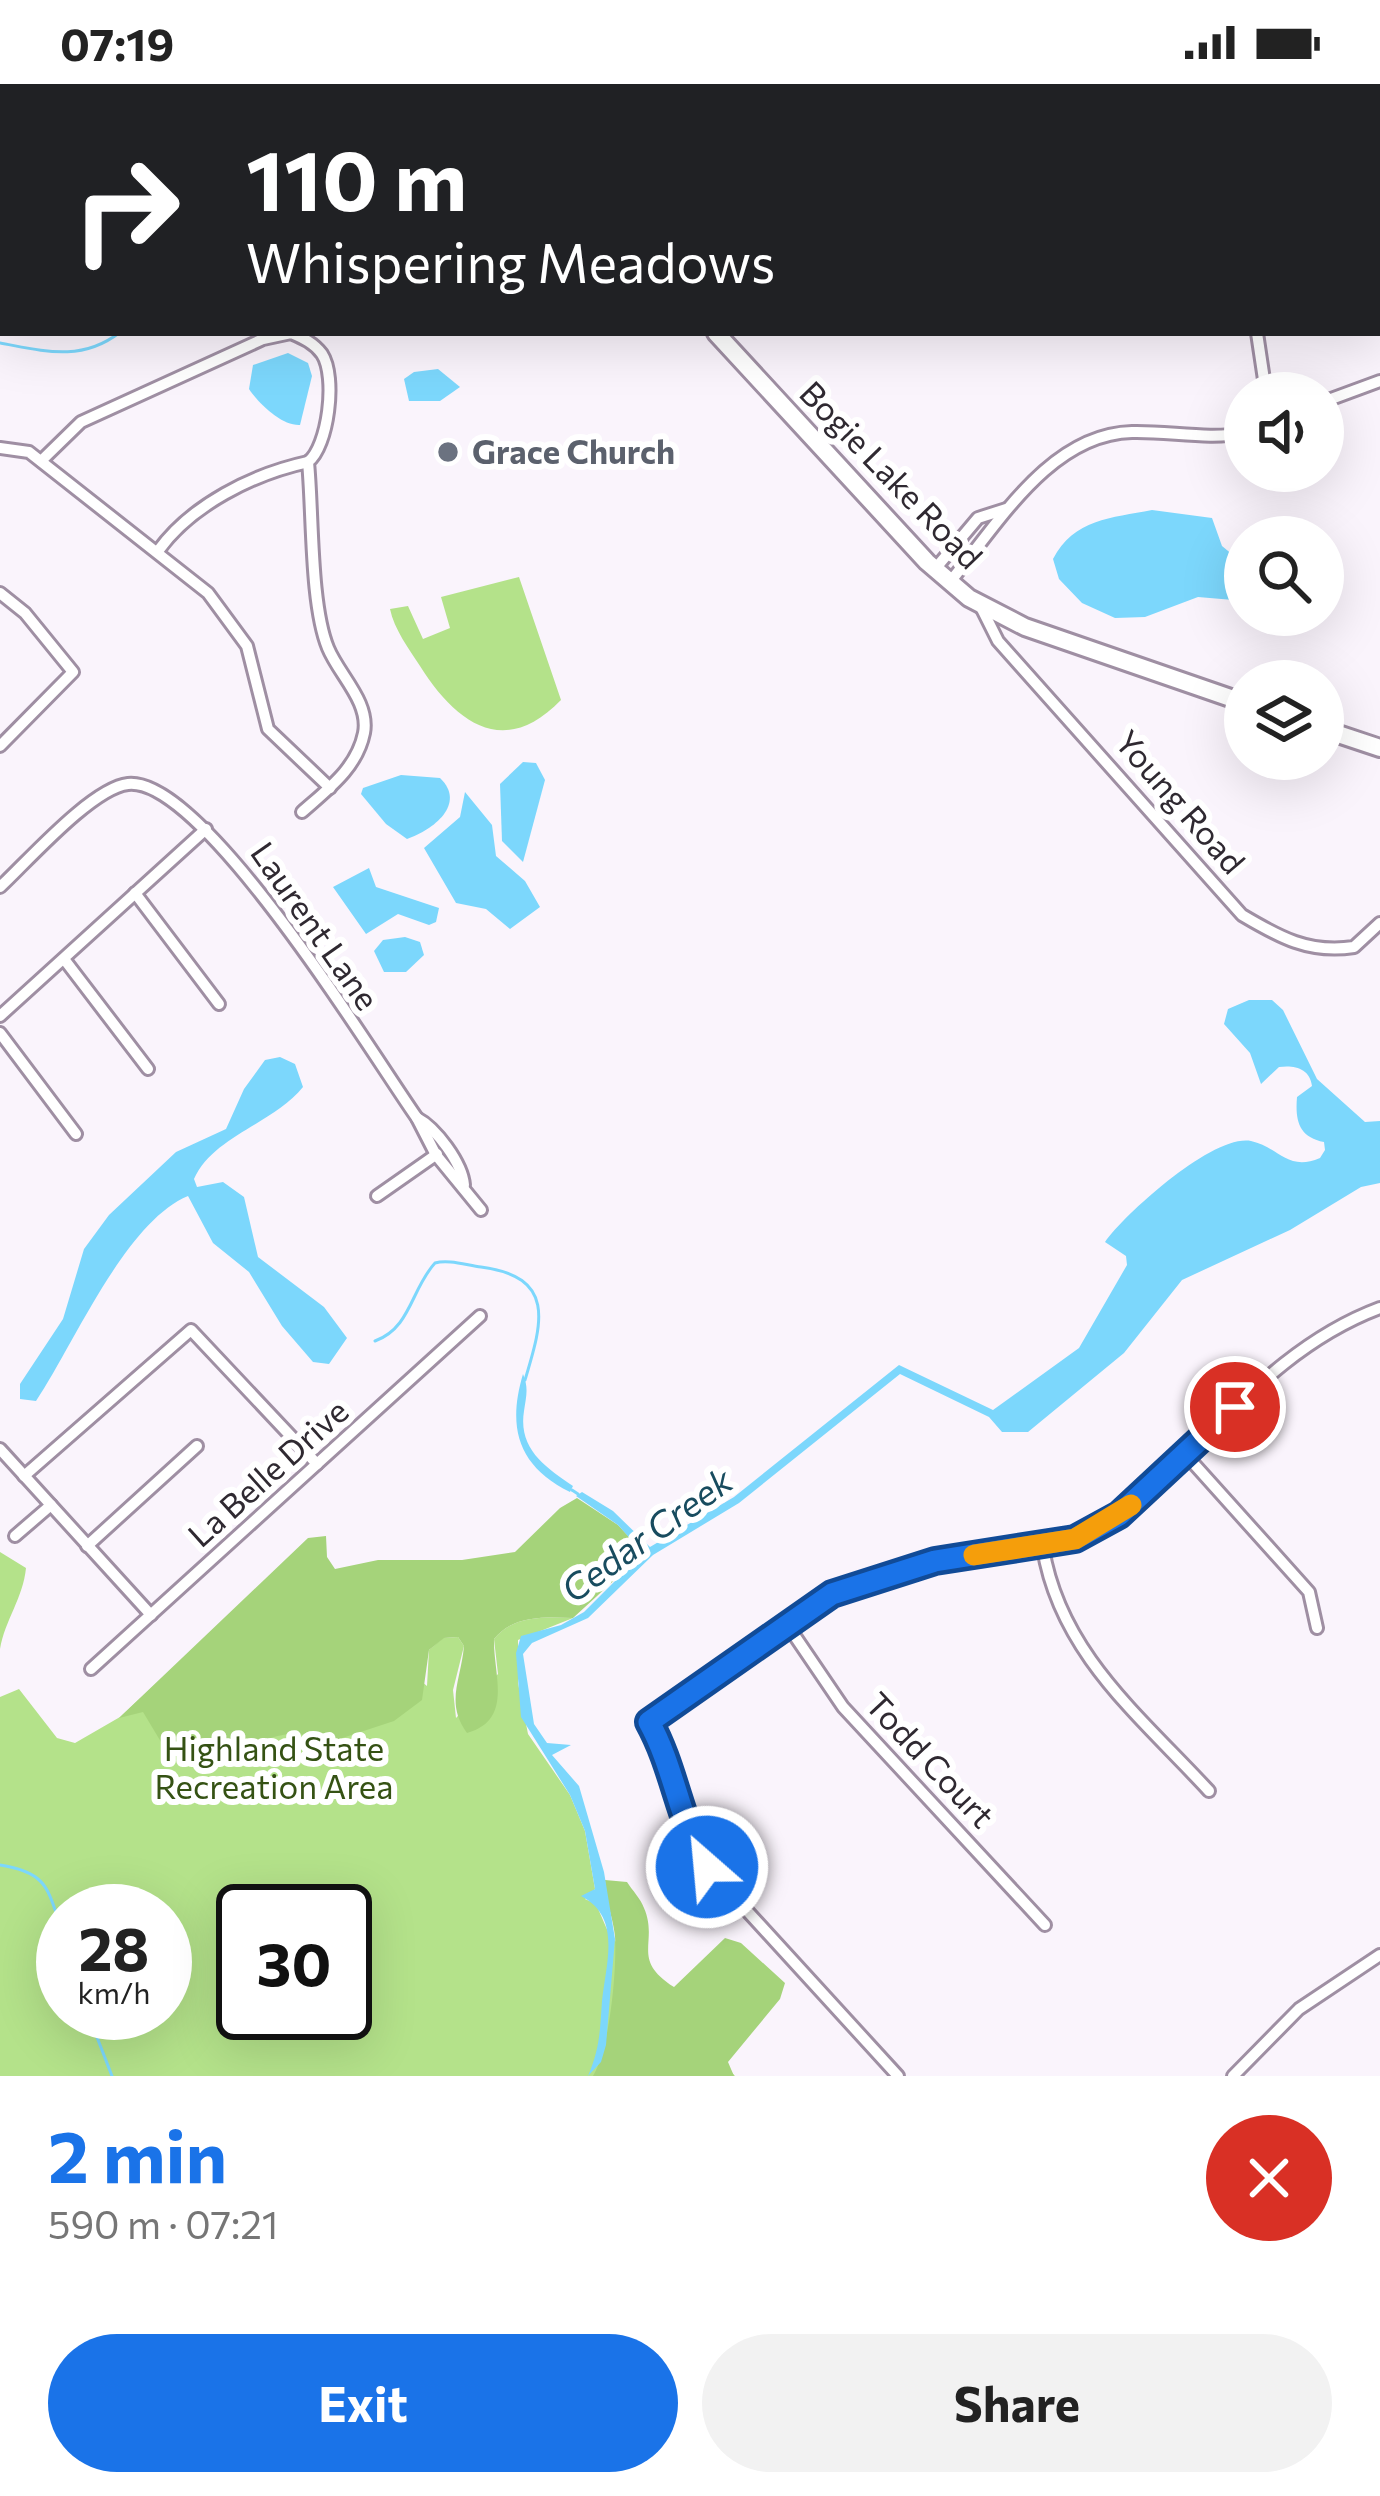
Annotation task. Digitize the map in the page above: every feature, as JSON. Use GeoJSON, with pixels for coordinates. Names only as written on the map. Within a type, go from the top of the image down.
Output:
{"type":"FeatureCollection","features":[{"type":"Feature","properties":{"kind":"main road","name":"Bogie Lake Road"},"geometry":{"type":"LineString","coordinates":[[719,336],[949,583],[1025,627],[1224,696]]}},
{"type":"Feature","properties":{"kind":"main road"},"geometry":{"type":"LineString","coordinates":[[1344,736],[1380,748]]}},
{"type":"Feature","properties":{"kind":"street"},"geometry":{"type":"LineString","coordinates":[[40,461],[82,422],[274,336]]}},
{"type":"Feature","properties":{"kind":"street"},"geometry":{"type":"LineString","coordinates":[[158,551],[198,511],[279,468],[308,462],[321,445],[328,376],[323,356],[295,336]]}},
{"type":"Feature","properties":{"kind":"street"},"geometry":{"type":"LineString","coordinates":[[1257,336],[1263,372]]}},
{"type":"Feature","properties":{"kind":"street"},"geometry":{"type":"LineString","coordinates":[[1344,394],[1380,381]]}},
{"type":"Feature","properties":{"kind":"street"},"geometry":{"type":"LineString","coordinates":[[949,583],[1010,508],[1062,458],[1098,437],[1130,431],[1224,433]]}},
{"type":"Feature","properties":{"kind":"street"},"geometry":{"type":"LineString","coordinates":[[0,448],[28,452],[158,551],[229,617],[247,646],[268,729],[330,788]]}},
{"type":"Feature","properties":{"kind":"street"},"geometry":{"type":"LineString","coordinates":[[302,812],[330,788],[358,753],[366,726],[324,631],[308,462]]}},
{"type":"Feature","properties":{"kind":"street"},"geometry":{"type":"LineString","coordinates":[[935,569],[978,518],[1010,508]]}},
{"type":"Feature","properties":{"kind":"street"},"geometry":{"type":"LineString","coordinates":[[0,593],[70,662],[72,677],[2,739]]}},
{"type":"Feature","properties":{"kind":"street","name":"Young Road"},"geometry":{"type":"LineString","coordinates":[[980,605],[1014,660],[1242,915],[1285,940],[1316,948],[1354,947],[1380,923]]}},
{"type":"Feature","properties":{"kind":"street","name":"Laurent Lane"},"geometry":{"type":"LineString","coordinates":[[0,886],[103,794],[125,784],[148,786],[206,829],[239,865],[441,1152],[463,1173],[464,1185],[481,1210]]}},
{"type":"Feature","properties":{"kind":"street"},"geometry":{"type":"LineString","coordinates":[[0,1016],[206,829]]}},
{"type":"Feature","properties":{"kind":"street"},"geometry":{"type":"LineString","coordinates":[[135,893],[219,1004]]}},
{"type":"Feature","properties":{"kind":"street"},"geometry":{"type":"LineString","coordinates":[[64,958],[148,1069]]}},
{"type":"Feature","properties":{"kind":"street"},"geometry":{"type":"LineString","coordinates":[[0,1033],[76,1134]]}},
{"type":"Feature","properties":{"kind":"street"},"geometry":{"type":"LineString","coordinates":[[377,1196],[441,1152]]}},
{"type":"Feature","properties":{"kind":"street"},"geometry":{"type":"LineString","coordinates":[[898,2076],[707,1867],[682,1821],[671,1772],[649,1722],[832,1594],[935,1561],[1043,1548],[1075,1539],[1119,1515],[1300,1348],[1339,1323],[1380,1307]]}},
{"type":"Feature","properties":{"kind":"street","name":"La Belle Drive"},"geometry":{"type":"LineString","coordinates":[[91,1669],[480,1316]]}},
{"type":"Feature","properties":{"kind":"street"},"geometry":{"type":"LineString","coordinates":[[24,1476],[187,1330],[200,1334],[317,1464]]}},
{"type":"Feature","properties":{"kind":"street"},"geometry":{"type":"LineString","coordinates":[[88,1546],[197,1446]]}},
{"type":"Feature","properties":{"kind":"street"},"geometry":{"type":"LineString","coordinates":[[0,1449],[151,1615]]}},
{"type":"Feature","properties":{"kind":"street"},"geometry":{"type":"LineString","coordinates":[[1186,1455],[1309,1592],[1317,1628]]}},
{"type":"Feature","properties":{"kind":"street"},"geometry":{"type":"LineString","coordinates":[[15,1536],[51,1505]]}},
{"type":"Feature","properties":{"kind":"street"},"geometry":{"type":"LineString","coordinates":[[1043,1548],[1054,1602],[1077,1645],[1209,1791]]}},
{"type":"Feature","properties":{"kind":"street","name":"Todd Court"},"geometry":{"type":"LineString","coordinates":[[786,1623],[843,1707],[1046,1924]]}},
{"type":"Feature","properties":{"kind":"street"},"geometry":{"type":"LineString","coordinates":[[1233,2076],[1299,2009],[1380,1955]]}},
{"type":"Feature","properties":{"kind":"green space"},"geometry":{"type":"Polygon","coordinates":[[[519,577],[561,700],[520,728],[501,730],[465,717],[449,704],[407,646],[390,609],[408,606],[423,639],[450,628],[441,597],[519,577]]]}},
{"type":"Feature","properties":{"kind":"green space"},"geometry":{"type":"Polygon","coordinates":[[[577,1498],[618,1525],[644,1553],[573,1618],[520,1622],[494,1639],[498,1694],[491,1718],[482,1727],[467,1733],[457,1712],[464,1646],[458,1637],[444,1638],[429,1650],[422,1700],[394,1721],[324,1744],[296,1734],[281,1735],[203,1759],[164,1747],[143,1712],[119,1718],[308,1538],[326,1536],[327,1557],[335,1569],[378,1560],[462,1560],[515,1552],[560,1508],[577,1498]]]}},
{"type":"Feature","properties":{"kind":"green space"},"geometry":{"type":"Polygon","coordinates":[[[0,1552],[26,1568],[0,1649],[0,1552]]]}},
{"type":"Feature","properties":{"kind":"green space","name":"Highland State Recreation Area"},"geometry":{"type":"Polygon","coordinates":[[[283,1566],[427,1686],[429,1650],[443,1638],[458,1637],[464,1646],[453,1690],[456,1718],[498,1674],[494,1639],[502,1631],[530,1619],[573,1618],[518,1640],[518,1683],[528,1734],[570,1795],[585,1831],[595,1889],[585,1899],[596,1904],[609,1934],[735,2076],[0,2076],[0,1697],[19,1689],[57,1738],[75,1743],[120,1717],[283,1566]]]}},
{"type":"Feature","properties":{"kind":"green space"},"geometry":{"type":"Polygon","coordinates":[[[605,1880],[627,1882],[641,1901],[648,1920],[649,1959],[674,1987],[725,1938],[741,1943],[785,1983],[780,1999],[728,2062],[734,2076],[593,2076],[608,2028],[615,1968],[615,1936],[605,1880]]]}},
{"type":"Feature","properties":{"kind":"water"},"geometry":{"type":"Polygon","coordinates":[[[288,353],[308,363],[312,376],[300,425],[272,413],[249,389],[253,365],[288,353]]]}},
{"type":"Feature","properties":{"kind":"water"},"geometry":{"type":"Polygon","coordinates":[[[438,369],[460,387],[440,401],[409,401],[404,379],[414,372],[438,369]]]}},
{"type":"Feature","properties":{"kind":"water"},"geometry":{"type":"Polygon","coordinates":[[[1152,510],[1212,518],[1224,548],[1224,599],[1198,597],[1145,617],[1115,618],[1082,603],[1059,579],[1053,559],[1072,536],[1108,518],[1152,510]]]}},
{"type":"Feature","properties":{"kind":"water"},"geometry":{"type":"Polygon","coordinates":[[[523,762],[536,763],[545,780],[523,862],[502,841],[500,784],[523,762]]]}},
{"type":"Feature","properties":{"kind":"water"},"geometry":{"type":"Polygon","coordinates":[[[401,775],[440,778],[450,797],[436,823],[407,839],[386,824],[361,794],[363,788],[401,775]]]}},
{"type":"Feature","properties":{"kind":"water"},"geometry":{"type":"Polygon","coordinates":[[[465,792],[492,825],[496,856],[525,881],[540,907],[510,929],[486,909],[456,903],[424,848],[460,817],[465,792]]]}},
{"type":"Feature","properties":{"kind":"water"},"geometry":{"type":"Polygon","coordinates":[[[369,868],[376,887],[439,908],[436,922],[429,925],[398,914],[366,934],[333,887],[369,868]]]}},
{"type":"Feature","properties":{"kind":"water"},"geometry":{"type":"Polygon","coordinates":[[[405,937],[420,942],[424,955],[406,972],[384,972],[374,951],[383,940],[405,937]]]}},
{"type":"Feature","properties":{"kind":"water"},"geometry":{"type":"Polygon","coordinates":[[[1249,1000],[1272,1000],[1283,1010],[1317,1079],[1365,1122],[1380,1121],[1380,1183],[1361,1187],[1290,1230],[1182,1280],[1124,1353],[1028,1432],[1002,1432],[989,1417],[900,1374],[739,1503],[653,1555],[588,1618],[532,1643],[523,1654],[534,1724],[547,1743],[571,1745],[552,1755],[579,1786],[604,1872],[615,1939],[606,2045],[601,2062],[588,2076],[599,2039],[607,1928],[594,1905],[581,1896],[595,1889],[585,1831],[570,1795],[521,1717],[516,1653],[521,1636],[561,1625],[584,1612],[643,1553],[618,1525],[576,1496],[582,1492],[613,1511],[650,1547],[734,1497],[899,1365],[993,1410],[1079,1348],[1127,1265],[1126,1256],[1105,1242],[1172,1178],[1235,1142],[1261,1144],[1299,1162],[1320,1158],[1325,1150],[1324,1142],[1304,1132],[1298,1120],[1297,1097],[1312,1086],[1308,1075],[1296,1067],[1279,1067],[1261,1084],[1250,1053],[1224,1024],[1228,1009],[1249,1000]]]}},
{"type":"Feature","properties":{"kind":"water"},"geometry":{"type":"Polygon","coordinates":[[[280,1057],[295,1064],[303,1087],[215,1152],[194,1179],[197,1187],[223,1182],[244,1197],[258,1257],[324,1307],[347,1338],[329,1364],[313,1362],[282,1326],[249,1272],[213,1243],[188,1196],[165,1210],[122,1258],[36,1401],[20,1399],[20,1384],[63,1319],[84,1249],[109,1215],[176,1152],[226,1129],[244,1089],[265,1060],[280,1057]]]}},
{"type":"Feature","properties":{"kind":"water"},"geometry":{"type":"Polygon","coordinates":[[[523,1374],[525,1436],[544,1464],[573,1486],[570,1492],[538,1470],[521,1444],[516,1412],[523,1374]]]}},
{"type":"Feature","properties":{"kind":"waterway"},"geometry":{"type":"LineString","coordinates":[[0,343],[76,351],[114,336]]}},
{"type":"Feature","properties":{"kind":"waterway"},"geometry":{"type":"LineString","coordinates":[[375,1341],[396,1327],[435,1263],[505,1272],[533,1292],[538,1306],[536,1340],[525,1380]]}},
{"type":"Feature","properties":{"kind":"waterway"},"geometry":{"type":"LineString","coordinates":[[572,1490],[578,1494]]}},
{"type":"Feature","properties":{"kind":"waterway","name":"Cedar Creek"},"geometry":{"type":"LineString","coordinates":[[0,1865],[29,1873],[42,1884]]}},
{"type":"Feature","properties":{"kind":"waterway","name":"Cedar Creek"},"geometry":{"type":"LineString","coordinates":[[98,2040],[112,2076]]}},
{"type":"Feature","properties":{"kind":"slow traffic"},"geometry":{"type":"LineString","coordinates":[[974,1555],[1006,1554],[1075,1539],[1131,1505]]}},
{"type":"Feature","properties":{"kind":"place","name":"Grace Church"},"geometry":{"type":"Point","coordinates":[448,452]}},
{"type":"Feature","properties":{"kind":"route"},"geometry":{"type":"LineString","coordinates":[[707,1867],[682,1821],[671,1772],[649,1722],[832,1594],[935,1561],[1006,1554],[1075,1539],[1119,1515],[1235,1407]]}}]}
